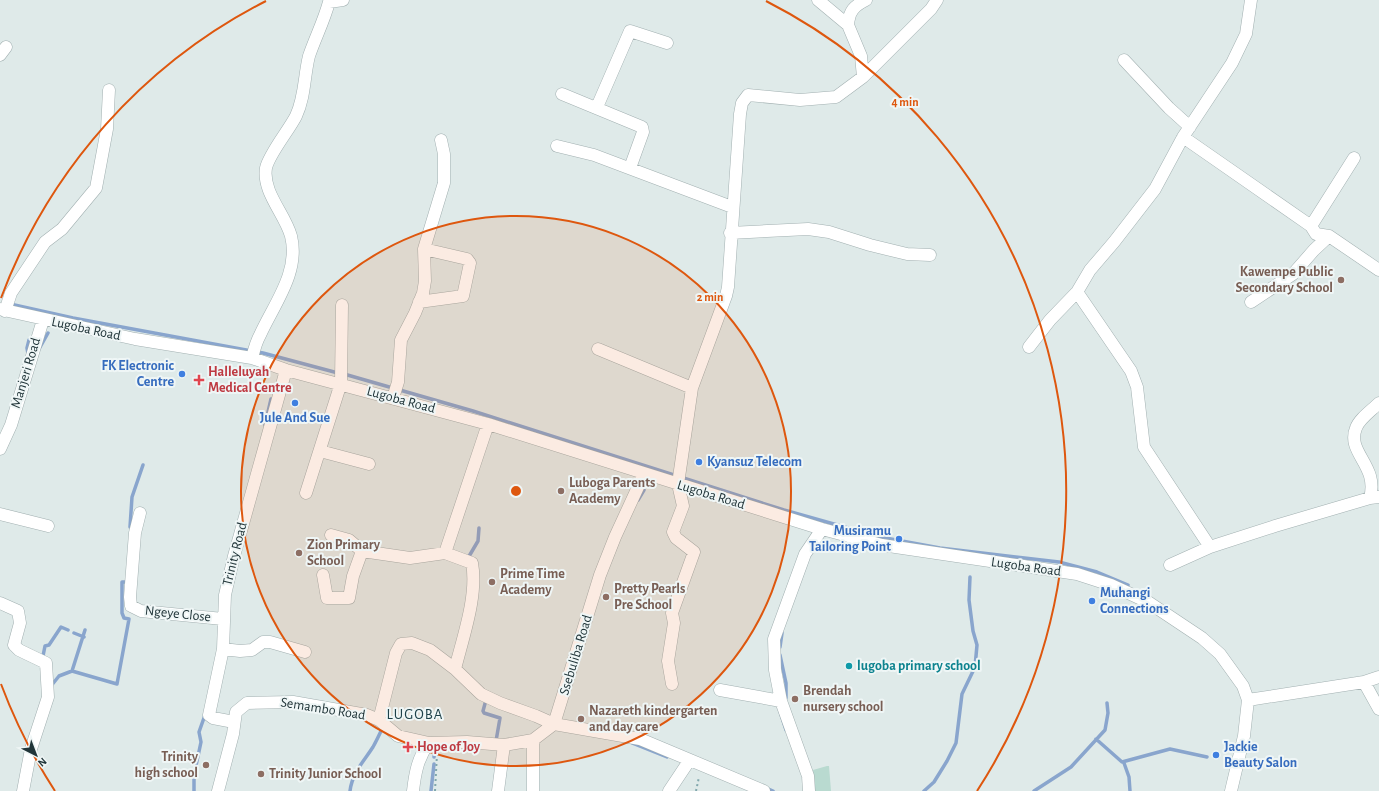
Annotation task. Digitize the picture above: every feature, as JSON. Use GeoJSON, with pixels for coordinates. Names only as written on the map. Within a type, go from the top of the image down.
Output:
{"type":"FeatureCollection","features":[{"type":"Feature","properties":{"kind":"street"},"geometry":{"type":"LineString","coordinates":[[252,358],[259,336],[282,292],[290,271],[292,256],[291,235],[267,182],[266,166],[297,114],[309,58],[317,35],[324,22],[329,1],[343,0]]}},
{"type":"Feature","properties":{"kind":"street"},"geometry":{"type":"LineString","coordinates":[[818,0],[848,25],[861,56],[863,77]]}},
{"type":"Feature","properties":{"kind":"street"},"geometry":{"type":"LineString","coordinates":[[848,25],[849,14],[857,5],[866,0]]}},
{"type":"Feature","properties":{"kind":"street"},"geometry":{"type":"LineString","coordinates":[[672,684],[668,661],[674,623],[672,613],[694,552],[676,538],[672,532],[683,506],[678,484],[692,388],[726,296],[732,207],[742,103],[748,96],[800,100],[836,97],[863,77],[931,9],[937,0]]}},
{"type":"Feature","properties":{"kind":"street"},"geometry":{"type":"LineString","coordinates":[[1029,347],[1050,320],[1077,292],[1090,270],[1114,242],[1155,188],[1187,132],[1240,48],[1246,34],[1251,0]]}},
{"type":"Feature","properties":{"kind":"street"},"geometry":{"type":"LineString","coordinates":[[597,107],[630,31],[667,43]]}},
{"type":"Feature","properties":{"kind":"street"},"geometry":{"type":"LineString","coordinates":[[1124,60],[1169,108],[1187,132],[1311,226],[1316,234],[1329,236],[1379,270]]}},
{"type":"Feature","properties":{"kind":"street"},"geometry":{"type":"LineString","coordinates":[[2,310],[11,293],[45,242],[62,229],[96,188],[107,129],[110,90]]}},
{"type":"Feature","properties":{"kind":"street"},"geometry":{"type":"LineString","coordinates":[[562,94],[597,107],[643,128],[643,132],[630,168]]}},
{"type":"Feature","properties":{"kind":"street"},"geometry":{"type":"LineString","coordinates":[[394,398],[398,382],[401,340],[420,302],[425,282],[424,249],[444,183],[444,154],[441,140]]}},
{"type":"Feature","properties":{"kind":"street"},"geometry":{"type":"LineString","coordinates":[[557,146],[594,154],[732,207]]}},
{"type":"Feature","properties":{"kind":"street"},"geometry":{"type":"LineString","coordinates":[[1311,226],[1354,158]]}},
{"type":"Feature","properties":{"kind":"street"},"geometry":{"type":"LineString","coordinates":[[730,233],[808,229],[829,232],[870,245],[906,254],[930,254]]}},
{"type":"Feature","properties":{"kind":"street"},"geometry":{"type":"LineString","coordinates":[[1251,302],[1293,274],[1314,250],[1329,236]]}},
{"type":"Feature","properties":{"kind":"street"},"geometry":{"type":"LineString","coordinates":[[420,302],[463,296],[470,262],[467,259],[424,249]]}},
{"type":"Feature","properties":{"kind":"street"},"geometry":{"type":"LineString","coordinates":[[1077,292],[1131,371],[1137,387],[1144,447],[1210,547]]}},
{"type":"Feature","properties":{"kind":"street"},"geometry":{"type":"LineString","coordinates":[[306,493],[341,384],[342,305]]}},
{"type":"Feature","properties":{"kind":"street","name":"Lugoba Road"},"geometry":{"type":"LineString","coordinates":[[2,310],[42,320],[135,339],[252,358],[286,370],[488,424],[822,529],[882,545],[1076,574],[1118,588],[1148,602],[1202,638],[1220,654],[1244,686],[1248,700],[1244,736],[1231,791]]}},
{"type":"Feature","properties":{"kind":"street","name":"Manjeri Road"},"geometry":{"type":"LineString","coordinates":[[0,448],[11,425],[42,320]]}},
{"type":"Feature","properties":{"kind":"street"},"geometry":{"type":"LineString","coordinates":[[598,349],[692,388]]}},
{"type":"Feature","properties":{"kind":"street","name":"Trinity Road"},"geometry":{"type":"LineString","coordinates":[[234,722],[213,718],[209,715],[223,649],[225,595],[234,556],[286,370]]}},
{"type":"Feature","properties":{"kind":"street"},"geometry":{"type":"LineString","coordinates":[[1170,565],[1210,547],[1275,526],[1375,498],[1371,469],[1355,446],[1354,436],[1356,427],[1379,403]]}},
{"type":"Feature","properties":{"kind":"street"},"geometry":{"type":"LineString","coordinates":[[445,553],[488,424]]}},
{"type":"Feature","properties":{"kind":"street"},"geometry":{"type":"LineString","coordinates":[[320,451],[369,464]]}},
{"type":"Feature","properties":{"kind":"street","name":"Ssebuliba Road"},"geometry":{"type":"LineString","coordinates":[[554,724],[600,575],[615,537],[644,474]]}},
{"type":"Feature","properties":{"kind":"street","name":"Ngeye Close"},"geometry":{"type":"LineString","coordinates":[[140,513],[135,533],[130,597],[131,606],[142,611],[223,619]]}},
{"type":"Feature","properties":{"kind":"street"},"geometry":{"type":"LineString","coordinates":[[0,514],[48,526]]}},
{"type":"Feature","properties":{"kind":"street"},"geometry":{"type":"LineString","coordinates":[[809,791],[808,776],[781,701],[775,670],[774,639],[805,554],[822,529]]}},
{"type":"Feature","properties":{"kind":"street"},"geometry":{"type":"LineString","coordinates":[[331,535],[350,540],[362,551],[410,558],[445,553],[472,563],[475,577],[467,623],[455,669]]}},
{"type":"Feature","properties":{"kind":"street"},"geometry":{"type":"LineString","coordinates":[[323,575],[327,598],[349,598],[353,576],[362,551]]}},
{"type":"Feature","properties":{"kind":"street"},"geometry":{"type":"LineString","coordinates":[[0,604],[18,611],[20,623],[14,646],[46,663],[48,697],[31,749],[24,791]]}},
{"type":"Feature","properties":{"kind":"street"},"geometry":{"type":"LineString","coordinates":[[223,649],[240,651],[252,650],[263,642],[270,642],[305,652]]}},
{"type":"Feature","properties":{"kind":"street"},"geometry":{"type":"LineString","coordinates":[[379,720],[396,653],[401,644],[412,643],[430,650],[455,669],[481,694],[554,724],[640,739],[764,791]]}},
{"type":"Feature","properties":{"kind":"street"},"geometry":{"type":"LineString","coordinates":[[1248,700],[1364,682],[1379,677]]}},
{"type":"Feature","properties":{"kind":"street"},"geometry":{"type":"LineString","coordinates":[[1364,682],[1379,710]]}},
{"type":"Feature","properties":{"kind":"street"},"geometry":{"type":"LineString","coordinates":[[720,690],[781,701]]}},
{"type":"Feature","properties":{"kind":"street","name":"Semambo Road"},"geometry":{"type":"LineString","coordinates":[[234,722],[236,712],[247,704],[293,702],[367,715],[379,720],[398,736],[434,743],[504,745],[533,740],[554,724]]}},
{"type":"Feature","properties":{"kind":"street"},"geometry":{"type":"LineString","coordinates":[[218,791],[233,734],[234,722]]}},
{"type":"Feature","properties":{"kind":"street"},"geometry":{"type":"LineString","coordinates":[[533,740],[533,791]]}},
{"type":"Feature","properties":{"kind":"street"},"geometry":{"type":"LineString","coordinates":[[413,791],[414,778],[421,754],[434,743]]}},
{"type":"Feature","properties":{"kind":"street"},"geometry":{"type":"LineString","coordinates":[[498,791],[504,745]]}},
{"type":"Feature","properties":{"kind":"street"},"geometry":{"type":"LineString","coordinates":[[669,791],[695,763]]}},
{"type":"Feature","properties":{"kind":"path"},"geometry":{"type":"LineString","coordinates":[[434,743],[435,791]]}},
{"type":"Feature","properties":{"kind":"path"},"geometry":{"type":"LineString","coordinates":[[695,763],[696,791]]}},
{"type":"Feature","properties":{"kind":"green space"},"geometry":{"type":"Polygon","coordinates":[[[829,766],[831,791],[815,791],[813,770],[829,766]]]}},
{"type":"Feature","properties":{"kind":"waterway"},"geometry":{"type":"LineString","coordinates":[[10,304],[73,318],[263,353],[338,373]]}},
{"type":"Feature","properties":{"kind":"waterway"},"geometry":{"type":"LineString","coordinates":[[39,349],[48,333]]}},
{"type":"Feature","properties":{"kind":"waterway"},"geometry":{"type":"LineString","coordinates":[[28,354],[27,348],[29,340]]}},
{"type":"Feature","properties":{"kind":"waterway"},"geometry":{"type":"LineString","coordinates":[[344,374],[473,411],[784,510],[880,537],[940,548],[1059,562],[1097,572],[1128,585]]}},
{"type":"Feature","properties":{"kind":"waterway"},"geometry":{"type":"LineString","coordinates":[[265,425],[271,399]]}},
{"type":"Feature","properties":{"kind":"waterway"},"geometry":{"type":"LineString","coordinates":[[130,527],[132,497],[143,465]]}},
{"type":"Feature","properties":{"kind":"waterway"},"geometry":{"type":"LineString","coordinates":[[638,500],[644,490]]}},
{"type":"Feature","properties":{"kind":"waterway"},"geometry":{"type":"LineString","coordinates":[[468,558],[478,541],[479,528]]}},
{"type":"Feature","properties":{"kind":"waterway"},"geometry":{"type":"LineString","coordinates":[[924,791],[934,782],[956,743],[962,694],[975,667],[977,645],[973,631],[969,600],[970,577]]}},
{"type":"Feature","properties":{"kind":"waterway"},"geometry":{"type":"LineString","coordinates":[[51,686],[59,676],[72,671],[117,684],[129,619],[124,618],[122,613],[122,582],[127,582],[127,580]]}},
{"type":"Feature","properties":{"kind":"waterway"},"geometry":{"type":"LineString","coordinates":[[43,656],[45,646],[49,645],[61,627],[68,630]]}},
{"type":"Feature","properties":{"kind":"waterway"},"geometry":{"type":"LineString","coordinates":[[72,671],[85,630]]}},
{"type":"Feature","properties":{"kind":"waterway"},"geometry":{"type":"LineString","coordinates":[[74,633],[84,637]]}},
{"type":"Feature","properties":{"kind":"waterway"},"geometry":{"type":"LineString","coordinates":[[780,647],[782,633]]}},
{"type":"Feature","properties":{"kind":"waterway"},"geometry":{"type":"LineString","coordinates":[[780,655],[786,683],[786,698]]}},
{"type":"Feature","properties":{"kind":"waterway"},"geometry":{"type":"LineString","coordinates":[[486,700],[483,711],[484,713],[500,718],[496,741]]}},
{"type":"Feature","properties":{"kind":"waterway"},"geometry":{"type":"LineString","coordinates":[[1034,791],[1071,767],[1105,730],[1108,713],[1107,703]]}},
{"type":"Feature","properties":{"kind":"waterway"},"geometry":{"type":"LineString","coordinates":[[780,711],[786,730]]}},
{"type":"Feature","properties":{"kind":"waterway"},"geometry":{"type":"LineString","coordinates":[[194,791],[194,775],[201,742],[199,732],[205,715]]}},
{"type":"Feature","properties":{"kind":"waterway"},"geometry":{"type":"LineString","coordinates":[[350,791],[353,778],[373,747],[383,727]]}},
{"type":"Feature","properties":{"kind":"waterway"},"geometry":{"type":"LineString","coordinates":[[1096,739],[1122,762],[1170,749],[1207,757]]}},
{"type":"Feature","properties":{"kind":"waterway"},"geometry":{"type":"LineString","coordinates":[[632,743],[667,757]]}},
{"type":"Feature","properties":{"kind":"waterway"},"geometry":{"type":"LineString","coordinates":[[434,757],[435,746]]}},
{"type":"Feature","properties":{"kind":"waterway"},"geometry":{"type":"LineString","coordinates":[[1124,763],[1129,777],[1130,791]]}},
{"type":"Feature","properties":{"kind":"waterway"},"geometry":{"type":"LineString","coordinates":[[431,791],[434,764]]}},
{"type":"Feature","properties":{"kind":"waterway"},"geometry":{"type":"LineString","coordinates":[[766,788],[773,791]]}},
{"type":"Feature","properties":{"kind":"place","name":"Kawempe Public Secondary School"},"geometry":{"type":"Point","coordinates":[1341,280]}},
{"type":"Feature","properties":{"kind":"place","name":"FK Electronic Centre"},"geometry":{"type":"Point","coordinates":[182,374]}},
{"type":"Feature","properties":{"kind":"place","name":"Halleluyah Medical Centre"},"geometry":{"type":"Point","coordinates":[199,380]}},
{"type":"Feature","properties":{"kind":"place","name":"Jule And Sue"},"geometry":{"type":"Point","coordinates":[295,403]}},
{"type":"Feature","properties":{"kind":"place","name":"Kyansuz Telecom"},"geometry":{"type":"Point","coordinates":[699,462]}},
{"type":"Feature","properties":{"kind":"place","name":"Luboga Parents Academy"},"geometry":{"type":"Point","coordinates":[561,491]}},
{"type":"Feature","properties":{"kind":"place","name":"Musiramu Tailoring Point"},"geometry":{"type":"Point","coordinates":[899,539]}},
{"type":"Feature","properties":{"kind":"place","name":"Zion Primary School"},"geometry":{"type":"Point","coordinates":[299,553]}},
{"type":"Feature","properties":{"kind":"place","name":"Prime Time Academy"},"geometry":{"type":"Point","coordinates":[492,582]}},
{"type":"Feature","properties":{"kind":"place","name":"Pretty Pearls Pre School"},"geometry":{"type":"Point","coordinates":[606,597]}},
{"type":"Feature","properties":{"kind":"place","name":"Muhangi Connections"},"geometry":{"type":"Point","coordinates":[1092,601]}},
{"type":"Feature","properties":{"kind":"place","name":"lugoba primary school"},"geometry":{"type":"Point","coordinates":[849,666]}},
{"type":"Feature","properties":{"kind":"place","name":"Brendah nursery school"},"geometry":{"type":"Point","coordinates":[795,699]}},
{"type":"Feature","properties":{"kind":"place","name":"Nazareth kindergarten and day care"},"geometry":{"type":"Point","coordinates":[581,719]}},
{"type":"Feature","properties":{"kind":"place","name":"Hope of Joy"},"geometry":{"type":"Point","coordinates":[408,747]}},
{"type":"Feature","properties":{"kind":"place","name":"Jackie Beauty Salon"},"geometry":{"type":"Point","coordinates":[1216,755]}},
{"type":"Feature","properties":{"kind":"place","name":"Trinity high school"},"geometry":{"type":"Point","coordinates":[206,765]}},
{"type":"Feature","properties":{"kind":"place","name":"Trinity Junior School"},"geometry":{"type":"Point","coordinates":[261,774]}},
{"type":"Feature","properties":{"kind":"district","name":"LUGOBA"},"geometry":{"type":"Point","coordinates":[415,714]}}]}
